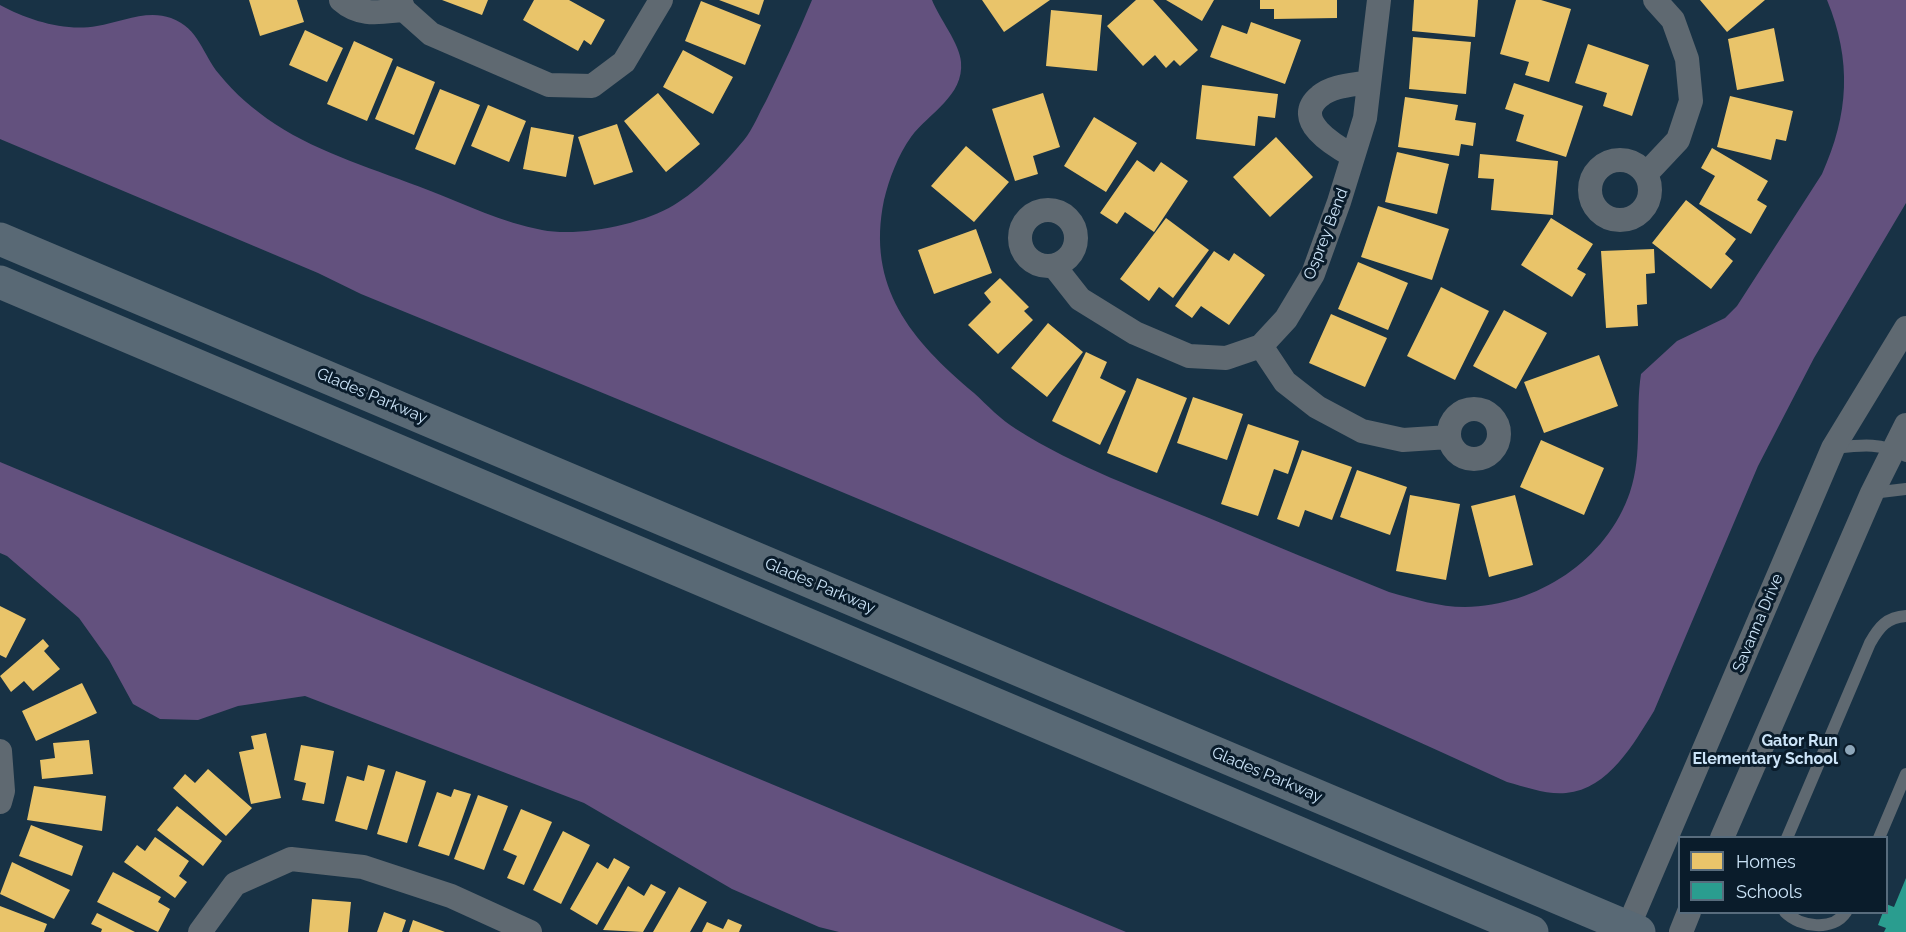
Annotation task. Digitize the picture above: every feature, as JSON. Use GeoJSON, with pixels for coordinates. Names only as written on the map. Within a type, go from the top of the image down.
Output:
{"type":"FeatureCollection","features":[{"type":"Feature","properties":{"kind":"main road","name":"Glades Parkway"},"geometry":{"type":"LineString","coordinates":[[0,239],[1631,930]]}},
{"type":"Feature","properties":{"kind":"main road"},"geometry":{"type":"LineString","coordinates":[[0,282],[1532,932]]}},
{"type":"Feature","properties":{"kind":"street"},"geometry":{"type":"LineString","coordinates":[[341,0],[355,11],[369,13],[402,5],[431,34],[549,85],[592,86],[624,62],[661,0]]}},
{"type":"Feature","properties":{"kind":"street","name":"Osprey Bend"},"geometry":{"type":"LineString","coordinates":[[1054,266],[1080,298],[1135,333],[1189,356],[1226,358],[1262,346],[1286,319],[1313,274],[1353,156],[1365,118],[1379,0]]}},
{"type":"Feature","properties":{"kind":"street"},"geometry":{"type":"LineString","coordinates":[[1646,174],[1678,140],[1690,101],[1687,59],[1673,20],[1655,0]]}},
{"type":"Feature","properties":{"kind":"street"},"geometry":{"type":"LineString","coordinates":[[1353,156],[1327,142],[1316,129],[1311,117],[1313,104],[1321,95],[1336,88],[1370,82]]}},
{"type":"Feature","properties":{"kind":"street","name":"Savanna Drive"},"geometry":{"type":"LineString","coordinates":[[1631,930],[1833,448],[1906,328]]}},
{"type":"Feature","properties":{"kind":"street"},"geometry":{"type":"LineString","coordinates":[[1262,346],[1286,382],[1317,407],[1362,431],[1403,440],[1449,437]]}},
{"type":"Feature","properties":{"kind":"street"},"geometry":{"type":"LineString","coordinates":[[1722,836],[1872,493],[1899,453],[1906,425]]}},
{"type":"Feature","properties":{"kind":"street"},"geometry":{"type":"LineString","coordinates":[[0,751],[3,791],[0,802]]}},
{"type":"Feature","properties":{"kind":"street"},"geometry":{"type":"LineString","coordinates":[[200,932],[235,884],[291,859],[363,867],[451,896],[531,932]]}},
{"type":"Feature","properties":{"kind":"street"},"geometry":{"type":"LineString","coordinates":[[1681,932],[1688,914]]}},
{"type":"Feature","properties":{"kind":"lane"},"geometry":{"type":"LineString","coordinates":[[1833,448],[1872,444],[1899,453]]}},
{"type":"Feature","properties":{"kind":"lane"},"geometry":{"type":"LineString","coordinates":[[1872,493],[1906,489]]}},
{"type":"Feature","properties":{"kind":"lane"},"geometry":{"type":"LineString","coordinates":[[1787,836],[1870,643],[1878,630],[1893,617],[1906,616]]}},
{"type":"Feature","properties":{"kind":"lane"},"geometry":{"type":"LineString","coordinates":[[1880,836],[1906,774]]}},
{"type":"Feature","properties":{"kind":"lane"},"geometry":{"type":"LineString","coordinates":[[1788,914],[1809,926],[1830,924],[1843,914]]}},
{"type":"Feature","properties":{"kind":"shaded area"},"geometry":{"type":"Polygon","coordinates":[[[812,0],[932,0],[960,55],[960,74],[957,85],[944,103],[911,137],[894,167],[884,200],[880,231],[882,259],[888,285],[899,309],[913,332],[951,373],[1010,425],[1086,467],[1389,592],[1436,604],[1465,607],[1492,605],[1518,598],[1566,575],[1605,539],[1619,516],[1634,478],[1638,448],[1641,374],[1677,341],[1725,318],[1737,306],[1822,174],[1838,130],[1844,87],[1841,44],[1827,0],[1906,0],[1906,203],[1814,358],[1758,466],[1654,711],[1629,750],[1607,774],[1581,790],[1551,793],[1507,782],[1080,593],[361,294],[318,273],[0,139],[0,5],[35,20],[72,27],[97,26],[134,17],[162,16],[181,23],[194,35],[219,74],[245,101],[275,124],[311,144],[484,213],[527,227],[557,232],[610,228],[645,218],[674,205],[702,184],[737,149],[750,131],[766,101],[812,0]]]}},
{"type":"Feature","properties":{"kind":"shaded area"},"geometry":{"type":"Polygon","coordinates":[[[0,462],[1126,932],[839,932],[819,927],[732,889],[584,803],[305,696],[238,706],[198,720],[160,719],[133,704],[109,660],[79,618],[7,556],[0,553],[0,462]]]}},
{"type":"Feature","properties":{"kind":"building: Homes"},"geometry":{"type":"Polygon","coordinates":[[[249,0],[297,0],[304,22],[260,36],[249,0]]]}},
{"type":"Feature","properties":{"kind":"building: Homes"},"geometry":{"type":"Polygon","coordinates":[[[442,0],[488,0],[482,15],[442,0]]]}},
{"type":"Feature","properties":{"kind":"building: Homes"},"geometry":{"type":"Polygon","coordinates":[[[534,0],[569,0],[605,20],[591,45],[584,40],[578,51],[523,20],[534,0]]]}},
{"type":"Feature","properties":{"kind":"building: Homes"},"geometry":{"type":"Polygon","coordinates":[[[719,0],[764,0],[759,15],[719,0]]]}},
{"type":"Feature","properties":{"kind":"building: Homes"},"geometry":{"type":"Polygon","coordinates":[[[982,0],[1050,0],[1004,32],[982,0]]]}},
{"type":"Feature","properties":{"kind":"building: Homes"},"geometry":{"type":"Polygon","coordinates":[[[1136,0],[1153,0],[1198,50],[1180,66],[1174,60],[1166,68],[1155,55],[1143,66],[1107,26],[1136,0]]]}},
{"type":"Feature","properties":{"kind":"building: Homes"},"geometry":{"type":"Polygon","coordinates":[[[1166,0],[1214,0],[1202,21],[1166,0]]]}},
{"type":"Feature","properties":{"kind":"building: Homes"},"geometry":{"type":"Polygon","coordinates":[[[1260,0],[1337,0],[1337,18],[1274,19],[1274,9],[1260,9],[1260,0]]]}},
{"type":"Feature","properties":{"kind":"building: Homes"},"geometry":{"type":"Polygon","coordinates":[[[1414,0],[1478,0],[1475,37],[1412,31],[1414,0]]]}},
{"type":"Feature","properties":{"kind":"building: Homes"},"geometry":{"type":"Polygon","coordinates":[[[1516,0],[1541,0],[1571,9],[1549,82],[1525,75],[1529,62],[1500,54],[1516,0]]]}},
{"type":"Feature","properties":{"kind":"building: Homes"},"geometry":{"type":"Polygon","coordinates":[[[1700,0],[1765,0],[1727,32],[1700,0]]]}},
{"type":"Feature","properties":{"kind":"building: Homes"},"geometry":{"type":"Polygon","coordinates":[[[701,1],[761,25],[745,65],[685,41],[701,1]]]}},
{"type":"Feature","properties":{"kind":"building: Homes"},"geometry":{"type":"Polygon","coordinates":[[[1051,10],[1102,15],[1097,71],[1046,66],[1051,10]]]}},
{"type":"Feature","properties":{"kind":"building: Homes"},"geometry":{"type":"Polygon","coordinates":[[[1251,22],[1301,40],[1285,84],[1210,57],[1222,25],[1247,34],[1251,22]]]}},
{"type":"Feature","properties":{"kind":"building: Homes"},"geometry":{"type":"Polygon","coordinates":[[[1774,28],[1784,81],[1737,90],[1728,39],[1774,28]]]}},
{"type":"Feature","properties":{"kind":"building: Homes"},"geometry":{"type":"Polygon","coordinates":[[[305,30],[343,48],[327,82],[289,65],[305,30]]]}},
{"type":"Feature","properties":{"kind":"building: Homes"},"geometry":{"type":"Polygon","coordinates":[[[1413,37],[1471,42],[1466,94],[1409,89],[1413,37]]]}},
{"type":"Feature","properties":{"kind":"building: Homes"},"geometry":{"type":"Polygon","coordinates":[[[354,41],[393,59],[367,121],[327,104],[354,41]]]}},
{"type":"Feature","properties":{"kind":"building: Homes"},"geometry":{"type":"Polygon","coordinates":[[[1588,44],[1649,65],[1632,116],[1603,106],[1607,93],[1575,83],[1588,44]]]}},
{"type":"Feature","properties":{"kind":"building: Homes"},"geometry":{"type":"Polygon","coordinates":[[[683,50],[733,77],[713,114],[663,87],[683,50]]]}},
{"type":"Feature","properties":{"kind":"building: Homes"},"geometry":{"type":"Polygon","coordinates":[[[397,66],[435,82],[414,135],[375,119],[397,66]]]}},
{"type":"Feature","properties":{"kind":"building: Homes"},"geometry":{"type":"Polygon","coordinates":[[[1514,83],[1583,106],[1566,157],[1516,141],[1524,115],[1505,109],[1514,83]]]}},
{"type":"Feature","properties":{"kind":"building: Homes"},"geometry":{"type":"Polygon","coordinates":[[[1202,85],[1278,94],[1275,118],[1258,116],[1255,146],[1196,139],[1202,85]]]}},
{"type":"Feature","properties":{"kind":"building: Homes"},"geometry":{"type":"Polygon","coordinates":[[[440,89],[480,105],[455,165],[415,149],[440,89]]]}},
{"type":"Feature","properties":{"kind":"building: Homes"},"geometry":{"type":"Polygon","coordinates":[[[658,93],[700,144],[666,172],[624,121],[658,93]]]}},
{"type":"Feature","properties":{"kind":"building: Homes"},"geometry":{"type":"Polygon","coordinates":[[[1043,93],[1060,147],[1033,156],[1038,174],[1015,181],[992,109],[1043,93]]]}},
{"type":"Feature","properties":{"kind":"building: Homes"},"geometry":{"type":"Polygon","coordinates":[[[1730,96],[1793,111],[1786,141],[1776,139],[1771,160],[1717,147],[1730,96]]]}},
{"type":"Feature","properties":{"kind":"building: Homes"},"geometry":{"type":"Polygon","coordinates":[[[1405,97],[1458,105],[1455,120],[1476,123],[1473,146],[1461,144],[1459,156],[1398,147],[1405,97]]]}},
{"type":"Feature","properties":{"kind":"building: Homes"},"geometry":{"type":"Polygon","coordinates":[[[488,105],[526,121],[509,162],[471,146],[488,105]]]}},
{"type":"Feature","properties":{"kind":"building: Homes"},"geometry":{"type":"Polygon","coordinates":[[[1094,117],[1137,143],[1106,192],[1064,166],[1094,117]]]}},
{"type":"Feature","properties":{"kind":"building: Homes"},"geometry":{"type":"Polygon","coordinates":[[[617,124],[633,172],[594,185],[578,137],[617,124]]]}},
{"type":"Feature","properties":{"kind":"building: Homes"},"geometry":{"type":"Polygon","coordinates":[[[531,127],[574,135],[566,177],[523,169],[531,127]]]}},
{"type":"Feature","properties":{"kind":"building: Homes"},"geometry":{"type":"Polygon","coordinates":[[[1276,137],[1313,177],[1270,217],[1233,177],[1276,137]]]}},
{"type":"Feature","properties":{"kind":"building: Homes"},"geometry":{"type":"Polygon","coordinates":[[[966,146],[1009,182],[974,222],[931,186],[966,146]]]}},
{"type":"Feature","properties":{"kind":"building: Homes"},"geometry":{"type":"Polygon","coordinates":[[[1712,148],[1768,181],[1757,200],[1767,206],[1751,234],[1699,204],[1715,176],[1701,168],[1712,148]]]}},
{"type":"Feature","properties":{"kind":"building: Homes"},"geometry":{"type":"Polygon","coordinates":[[[1397,152],[1449,164],[1437,214],[1385,202],[1397,152]]]}},
{"type":"Feature","properties":{"kind":"building: Homes"},"geometry":{"type":"Polygon","coordinates":[[[1480,154],[1558,161],[1553,215],[1491,210],[1494,179],[1478,178],[1480,154]]]}},
{"type":"Feature","properties":{"kind":"building: Homes"},"geometry":{"type":"Polygon","coordinates":[[[1137,160],[1154,172],[1161,162],[1188,181],[1154,232],[1125,212],[1117,224],[1100,213],[1137,160]]]}},
{"type":"Feature","properties":{"kind":"building: Homes"},"geometry":{"type":"Polygon","coordinates":[[[1686,200],[1736,239],[1725,254],[1733,261],[1711,289],[1652,243],[1686,200]]]}},
{"type":"Feature","properties":{"kind":"building: Homes"},"geometry":{"type":"Polygon","coordinates":[[[1378,206],[1449,229],[1432,280],[1361,257],[1378,206]]]}},
{"type":"Feature","properties":{"kind":"building: Homes"},"geometry":{"type":"Polygon","coordinates":[[[1166,218],[1209,250],[1173,298],[1159,287],[1149,301],[1120,279],[1166,218]]]}},
{"type":"Feature","properties":{"kind":"building: Homes"},"geometry":{"type":"Polygon","coordinates":[[[1551,218],[1593,244],[1577,269],[1586,274],[1572,297],[1521,265],[1551,218]]]}},
{"type":"Feature","properties":{"kind":"building: Homes"},"geometry":{"type":"Polygon","coordinates":[[[976,229],[992,273],[934,294],[918,250],[976,229]]]}},
{"type":"Feature","properties":{"kind":"building: Homes"},"geometry":{"type":"Polygon","coordinates":[[[1654,249],[1655,273],[1646,274],[1647,304],[1637,305],[1638,326],[1606,328],[1601,251],[1654,249]]]}},
{"type":"Feature","properties":{"kind":"building: Homes"},"geometry":{"type":"Polygon","coordinates":[[[1214,251],[1229,261],[1234,253],[1265,275],[1229,325],[1201,306],[1192,318],[1175,306],[1214,251]]]}},
{"type":"Feature","properties":{"kind":"building: Homes"},"geometry":{"type":"Polygon","coordinates":[[[1358,262],[1408,283],[1388,330],[1338,309],[1358,262]]]}},
{"type":"Feature","properties":{"kind":"building: Homes"},"geometry":{"type":"Polygon","coordinates":[[[1000,278],[1029,307],[1024,311],[1033,320],[998,354],[968,325],[991,302],[984,293],[1000,278]]]}},
{"type":"Feature","properties":{"kind":"building: Homes"},"geometry":{"type":"Polygon","coordinates":[[[1441,287],[1489,311],[1455,380],[1407,356],[1441,287]]]}},
{"type":"Feature","properties":{"kind":"building: Homes"},"geometry":{"type":"Polygon","coordinates":[[[1504,310],[1547,333],[1516,389],[1473,366],[1504,310]]]}},
{"type":"Feature","properties":{"kind":"building: Homes"},"geometry":{"type":"Polygon","coordinates":[[[1331,314],[1387,338],[1365,387],[1309,363],[1331,314]]]}},
{"type":"Feature","properties":{"kind":"building: Homes"},"geometry":{"type":"Polygon","coordinates":[[[1048,323],[1083,352],[1047,397],[1011,368],[1048,323]]]}},
{"type":"Feature","properties":{"kind":"building: Homes"},"geometry":{"type":"Polygon","coordinates":[[[1086,352],[1107,362],[1100,378],[1126,391],[1100,445],[1052,421],[1086,352]]]}},
{"type":"Feature","properties":{"kind":"building: Homes"},"geometry":{"type":"Polygon","coordinates":[[[1599,355],[1618,406],[1544,433],[1524,382],[1599,355]]]}},
{"type":"Feature","properties":{"kind":"building: Homes"},"geometry":{"type":"Polygon","coordinates":[[[1137,378],[1187,398],[1157,473],[1107,453],[1137,378]]]}},
{"type":"Feature","properties":{"kind":"building: Homes"},"geometry":{"type":"Polygon","coordinates":[[[1193,397],[1243,414],[1227,460],[1177,443],[1193,397]]]}},
{"type":"Feature","properties":{"kind":"building: Homes"},"geometry":{"type":"Polygon","coordinates":[[[1248,424],[1299,441],[1288,474],[1274,469],[1258,516],[1221,504],[1248,424]]]}},
{"type":"Feature","properties":{"kind":"building: Homes"},"geometry":{"type":"Polygon","coordinates":[[[1541,440],[1604,468],[1584,515],[1520,487],[1541,440]]]}},
{"type":"Feature","properties":{"kind":"building: Homes"},"geometry":{"type":"Polygon","coordinates":[[[1302,450],[1352,467],[1332,520],[1305,510],[1299,527],[1277,519],[1302,450]]]}},
{"type":"Feature","properties":{"kind":"building: Homes"},"geometry":{"type":"Polygon","coordinates":[[[1357,470],[1407,487],[1390,535],[1340,517],[1357,470]]]}},
{"type":"Feature","properties":{"kind":"building: Homes"},"geometry":{"type":"Polygon","coordinates":[[[1410,495],[1460,504],[1446,580],[1396,571],[1410,495]]]}},
{"type":"Feature","properties":{"kind":"building: Homes"},"geometry":{"type":"Polygon","coordinates":[[[1515,495],[1533,565],[1489,577],[1471,506],[1515,495]]]}},
{"type":"Feature","properties":{"kind":"building: Homes"},"geometry":{"type":"Polygon","coordinates":[[[0,606],[26,619],[6,658],[0,655],[0,606]]]}},
{"type":"Feature","properties":{"kind":"building: Homes"},"geometry":{"type":"Polygon","coordinates":[[[43,639],[49,646],[44,651],[60,669],[33,691],[24,681],[11,692],[0,676],[43,639]]]}},
{"type":"Feature","properties":{"kind":"building: Homes"},"geometry":{"type":"Polygon","coordinates":[[[82,683],[97,713],[36,741],[22,711],[82,683]]]}},
{"type":"Feature","properties":{"kind":"building: Homes"},"geometry":{"type":"Polygon","coordinates":[[[266,733],[281,798],[251,804],[239,752],[254,749],[251,736],[266,733]]]}},
{"type":"Feature","properties":{"kind":"building: Homes"},"geometry":{"type":"Polygon","coordinates":[[[89,740],[93,774],[42,779],[40,760],[55,758],[53,743],[89,740]]]}},
{"type":"Feature","properties":{"kind":"building: Homes"},"geometry":{"type":"Polygon","coordinates":[[[301,745],[334,751],[324,804],[302,800],[306,783],[294,780],[301,745]]]}},
{"type":"Feature","properties":{"kind":"building: Homes"},"geometry":{"type":"Polygon","coordinates":[[[368,765],[385,770],[367,830],[335,821],[347,776],[364,781],[368,765]]]}},
{"type":"Feature","properties":{"kind":"building: Homes"},"geometry":{"type":"Polygon","coordinates":[[[208,769],[252,808],[226,836],[173,788],[185,774],[195,783],[208,769]]]}},
{"type":"Feature","properties":{"kind":"building: Homes"},"geometry":{"type":"Polygon","coordinates":[[[396,771],[426,781],[407,843],[377,834],[396,771]]]}},
{"type":"Feature","properties":{"kind":"building: Homes"},"geometry":{"type":"Polygon","coordinates":[[[34,786],[106,796],[102,831],[27,820],[34,786]]]}},
{"type":"Feature","properties":{"kind":"building: Homes"},"geometry":{"type":"Polygon","coordinates":[[[454,789],[471,794],[449,856],[418,846],[437,792],[451,797],[454,789]]]}},
{"type":"Feature","properties":{"kind":"building: Homes"},"geometry":{"type":"Polygon","coordinates":[[[478,795],[508,806],[484,870],[454,859],[478,795]]]}},
{"type":"Feature","properties":{"kind":"building: Homes"},"geometry":{"type":"Polygon","coordinates":[[[177,806],[222,841],[203,866],[157,830],[177,806]]]}},
{"type":"Feature","properties":{"kind":"building: Homes"},"geometry":{"type":"Polygon","coordinates":[[[521,809],[552,822],[524,885],[507,878],[517,856],[503,850],[521,809]]]}},
{"type":"Feature","properties":{"kind":"building: Homes"},"geometry":{"type":"Polygon","coordinates":[[[31,825],[83,846],[72,876],[19,856],[31,825]]]}},
{"type":"Feature","properties":{"kind":"building: Homes"},"geometry":{"type":"Polygon","coordinates":[[[563,831],[590,845],[561,904],[533,890],[563,831]]]}},
{"type":"Feature","properties":{"kind":"building: Homes"},"geometry":{"type":"Polygon","coordinates":[[[155,837],[189,861],[179,876],[187,882],[175,898],[124,862],[137,845],[145,851],[155,837]]]}},
{"type":"Feature","properties":{"kind":"building: Homes"},"geometry":{"type":"Polygon","coordinates":[[[614,858],[630,867],[597,925],[570,909],[597,862],[608,869],[614,858]]]}},
{"type":"Feature","properties":{"kind":"building: Homes"},"geometry":{"type":"Polygon","coordinates":[[[12,862],[70,890],[54,919],[0,894],[12,862]]]}},
{"type":"Feature","properties":{"kind":"building: Homes"},"geometry":{"type":"Polygon","coordinates":[[[113,872],[161,897],[158,902],[170,909],[158,932],[97,902],[113,872]]]}},
{"type":"Feature","properties":{"kind":"building: Homes"},"geometry":{"type":"Polygon","coordinates":[[[651,884],[666,892],[643,932],[603,930],[628,886],[644,896],[651,884]]]}},
{"type":"Feature","properties":{"kind":"building: Homes"},"geometry":{"type":"Polygon","coordinates":[[[679,887],[707,902],[690,932],[653,932],[679,887]]]}},
{"type":"Feature","properties":{"kind":"building: Homes"},"geometry":{"type":"Polygon","coordinates":[[[312,899],[351,902],[348,932],[309,932],[312,899]]]}},
{"type":"Feature","properties":{"kind":"building: Homes"},"geometry":{"type":"Polygon","coordinates":[[[0,906],[47,924],[44,932],[0,932],[0,906]]]}},
{"type":"Feature","properties":{"kind":"building: Homes"},"geometry":{"type":"Polygon","coordinates":[[[384,912],[406,920],[402,932],[377,932],[384,912]]]}},
{"type":"Feature","properties":{"kind":"building: Homes"},"geometry":{"type":"Polygon","coordinates":[[[97,913],[135,932],[101,932],[102,929],[91,924],[97,913]]]}},
{"type":"Feature","properties":{"kind":"building: Homes"},"geometry":{"type":"Polygon","coordinates":[[[728,919],[742,925],[739,932],[702,932],[707,922],[723,929],[728,919]]]}},
{"type":"Feature","properties":{"kind":"building: Homes"},"geometry":{"type":"Polygon","coordinates":[[[413,920],[445,932],[409,932],[413,920]]]}},
{"type":"Feature","properties":{"kind":"building: Schools"},"geometry":{"type":"Polygon","coordinates":[[[1906,878],[1906,932],[1884,932],[1886,928],[1878,925],[1882,914],[1888,914],[1888,905],[1894,907],[1906,878]]]}},
{"type":"Feature","properties":{"kind":"place","name":"Gator Run Elementary School"},"geometry":{"type":"Point","coordinates":[1850,750]}}]}
